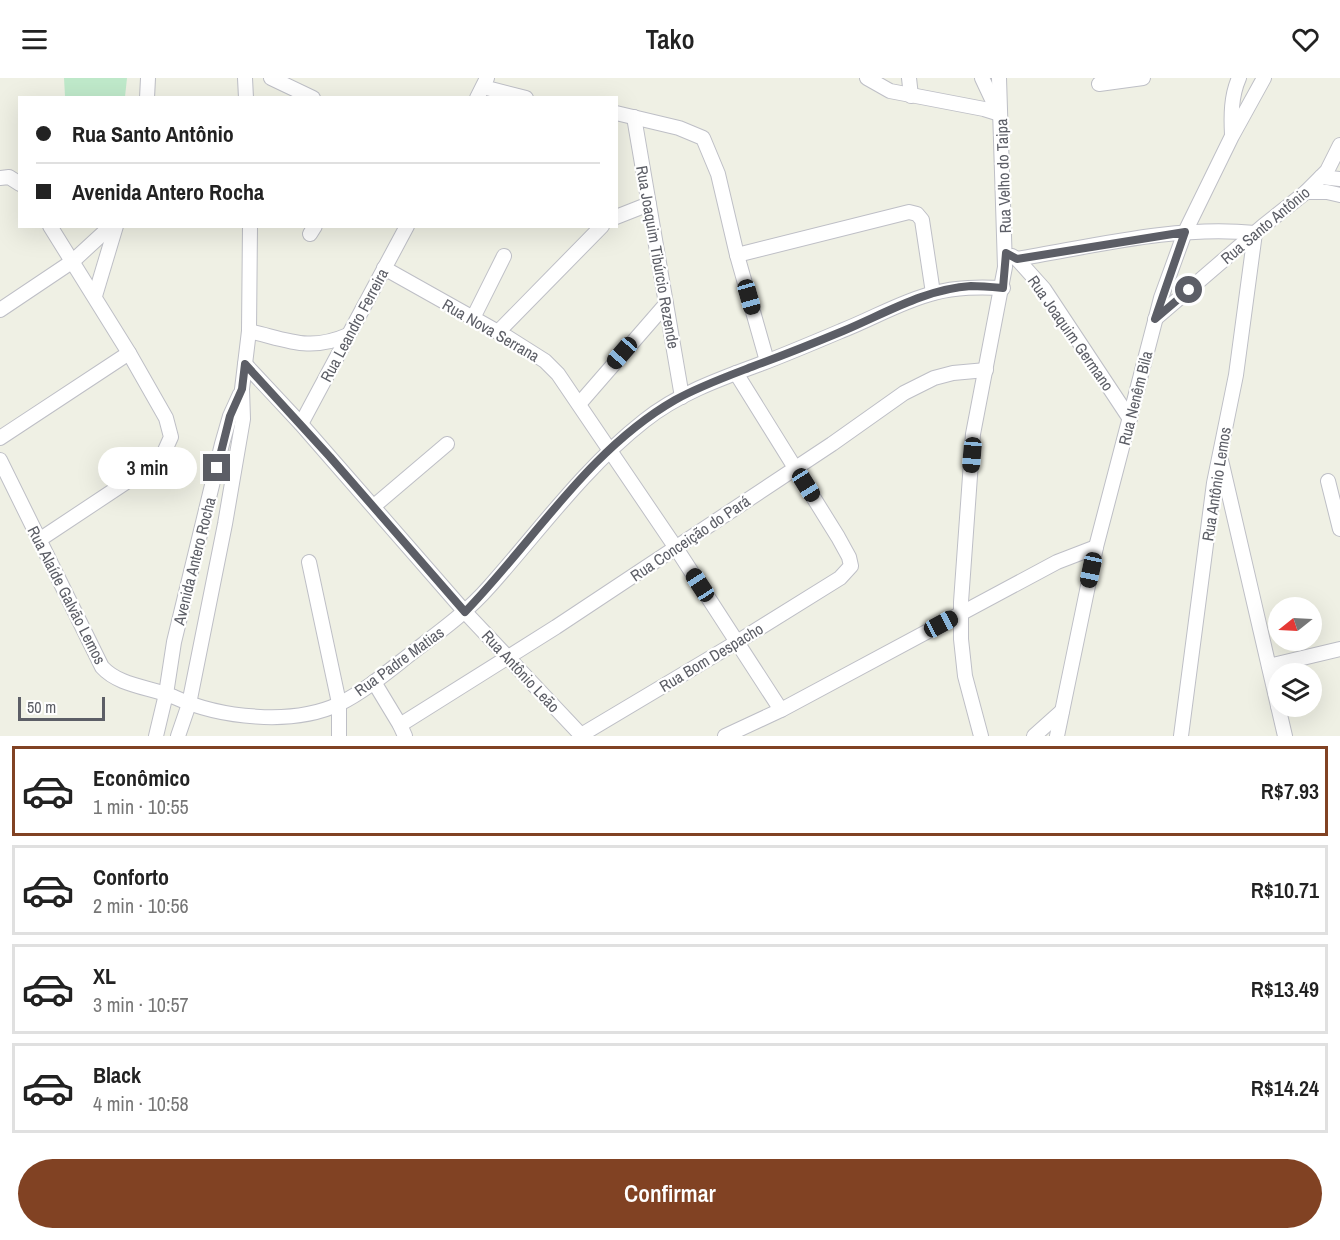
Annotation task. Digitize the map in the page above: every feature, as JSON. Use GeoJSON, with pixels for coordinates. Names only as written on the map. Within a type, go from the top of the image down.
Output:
{"type":"FeatureCollection","features":[{"type":"Feature","properties":{"kind":"street"},"geometry":{"type":"LineString","coordinates":[[147,96],[148,78]]}},
{"type":"Feature","properties":{"kind":"street"},"geometry":{"type":"LineString","coordinates":[[245,78],[246,96]]}},
{"type":"Feature","properties":{"kind":"street"},"geometry":{"type":"LineString","coordinates":[[271,78],[309,96]]}},
{"type":"Feature","properties":{"kind":"street"},"geometry":{"type":"LineString","coordinates":[[867,78],[890,91],[1000,114]]}},
{"type":"Feature","properties":{"kind":"street"},"geometry":{"type":"LineString","coordinates":[[909,78],[910,96]]}},
{"type":"Feature","properties":{"kind":"street"},"geometry":{"type":"LineString","coordinates":[[982,78],[1000,114]]}},
{"type":"Feature","properties":{"kind":"street","name":"Rua Velho do Taipa"},"geometry":{"type":"LineString","coordinates":[[981,736],[965,675],[961,613],[974,434],[1011,256],[999,78]]}},
{"type":"Feature","properties":{"kind":"street"},"geometry":{"type":"LineString","coordinates":[[1099,84],[1143,78]]}},
{"type":"Feature","properties":{"kind":"street"},"geometry":{"type":"LineString","coordinates":[[1232,136],[1231,113],[1239,78]]}},
{"type":"Feature","properties":{"kind":"street","name":"Rua Nenêm Bila"},"geometry":{"type":"LineString","coordinates":[[1057,736],[1096,547],[1155,319],[1185,232],[1232,136],[1264,78]]}},
{"type":"Feature","properties":{"kind":"street"},"geometry":{"type":"LineString","coordinates":[[482,87],[518,96]]}},
{"type":"Feature","properties":{"kind":"street"},"geometry":{"type":"LineString","coordinates":[[618,113],[679,128],[704,138],[718,174],[737,255],[767,361]]}},
{"type":"Feature","properties":{"kind":"street","name":"Rua Joaquim Tibúrcio Rezende"},"geometry":{"type":"LineString","coordinates":[[634,117],[682,397]]}},
{"type":"Feature","properties":{"kind":"street","name":"Rua Santo Antônio"},"geometry":{"type":"LineString","coordinates":[[1155,319],[1306,192],[1327,171],[1340,145]]}},
{"type":"Feature","properties":{"kind":"street"},"geometry":{"type":"LineString","coordinates":[[0,178],[9,177],[18,183]]}},
{"type":"Feature","properties":{"kind":"street"},"geometry":{"type":"LineString","coordinates":[[1321,177],[1340,179]]}},
{"type":"Feature","properties":{"kind":"street"},"geometry":{"type":"LineString","coordinates":[[1306,192],[1327,192],[1340,195]]}},
{"type":"Feature","properties":{"kind":"street"},"geometry":{"type":"LineString","coordinates":[[618,216],[649,204]]}},
{"type":"Feature","properties":{"kind":"street"},"geometry":{"type":"LineString","coordinates":[[737,255],[909,212],[917,214],[925,230],[933,293]]}},
{"type":"Feature","properties":{"kind":"street"},"geometry":{"type":"LineString","coordinates":[[39,540],[162,458],[171,437],[166,418],[129,353],[51,228]]}},
{"type":"Feature","properties":{"kind":"street"},"geometry":{"type":"LineString","coordinates":[[0,310],[73,261],[109,228]]}},
{"type":"Feature","properties":{"kind":"street"},"geometry":{"type":"LineString","coordinates":[[95,296],[115,228]]}},
{"type":"Feature","properties":{"kind":"street","name":"Avenida Antero Rocha"},"geometry":{"type":"LineString","coordinates":[[178,736],[189,704],[225,524],[243,419],[242,389],[249,331],[250,228]]}},
{"type":"Feature","properties":{"kind":"street","name":"Rua Leandro Ferreira"},"geometry":{"type":"LineString","coordinates":[[301,424],[406,228]]}},
{"type":"Feature","properties":{"kind":"street"},"geometry":{"type":"LineString","coordinates":[[498,332],[600,228]]}},
{"type":"Feature","properties":{"kind":"street"},"geometry":{"type":"LineString","coordinates":[[1011,256],[1185,232],[1255,233]]}},
{"type":"Feature","properties":{"kind":"street","name":"Rua Antônio Lemos"},"geometry":{"type":"LineString","coordinates":[[1181,736],[1209,526],[1236,375],[1255,233]]}},
{"type":"Feature","properties":{"kind":"street"},"geometry":{"type":"LineString","coordinates":[[472,318],[504,256]]}},
{"type":"Feature","properties":{"kind":"street","name":"Rua Joaquim Germano"},"geometry":{"type":"LineString","coordinates":[[1011,256],[1044,289],[1130,419]]}},
{"type":"Feature","properties":{"kind":"street","name":"Rua Nova Serrana"},"geometry":{"type":"LineString","coordinates":[[384,268],[498,332],[545,361],[558,374],[580,403],[781,710]]}},
{"type":"Feature","properties":{"kind":"street","name":"Rua Padre Matias"},"geometry":{"type":"LineString","coordinates":[[189,704],[237,715],[296,716],[321,711],[339,703],[374,682],[465,612],[489,587],[552,511],[610,449],[646,419],[682,397],[736,373],[933,293],[971,286],[1003,288]]}},
{"type":"Feature","properties":{"kind":"street"},"geometry":{"type":"LineString","coordinates":[[580,403],[666,304]]}},
{"type":"Feature","properties":{"kind":"street"},"geometry":{"type":"LineString","coordinates":[[249,331],[298,343],[318,345],[348,335]]}},
{"type":"Feature","properties":{"kind":"street"},"geometry":{"type":"LineString","coordinates":[[0,438],[129,353]]}},
{"type":"Feature","properties":{"kind":"street","name":"Rua Antônio Leão"},"geometry":{"type":"LineString","coordinates":[[245,364],[374,506],[465,612],[582,735]]}},
{"type":"Feature","properties":{"kind":"street","name":"Rua Conceição do Pará"},"geometry":{"type":"LineString","coordinates":[[402,731],[508,657],[676,548],[904,393],[934,378],[986,370]]}},
{"type":"Feature","properties":{"kind":"street"},"geometry":{"type":"LineString","coordinates":[[736,373],[795,468]]}},
{"type":"Feature","properties":{"kind":"street","name":"Avenida Antero Rocha"},"geometry":{"type":"LineString","coordinates":[[156,736],[177,629],[230,416],[242,389]]}},
{"type":"Feature","properties":{"kind":"street"},"geometry":{"type":"LineString","coordinates":[[374,506],[447,444]]}},
{"type":"Feature","properties":{"kind":"street"},"geometry":{"type":"LineString","coordinates":[[1220,456],[1268,663]]}},
{"type":"Feature","properties":{"kind":"street","name":"Rua Alaíde Galvão Lemos"},"geometry":{"type":"LineString","coordinates":[[0,460],[102,667],[111,677],[166,694],[189,704]]}},
{"type":"Feature","properties":{"kind":"street","name":"Rua Bom Despacho"},"geometry":{"type":"LineString","coordinates":[[582,735],[840,578],[851,566],[849,557],[795,468]]}},
{"type":"Feature","properties":{"kind":"street"},"geometry":{"type":"LineString","coordinates":[[1328,481],[1340,529]]}},
{"type":"Feature","properties":{"kind":"street"},"geometry":{"type":"LineString","coordinates":[[1209,526],[1236,523]]}},
{"type":"Feature","properties":{"kind":"street"},"geometry":{"type":"LineString","coordinates":[[725,736],[781,710],[1057,562],[1096,547]]}},
{"type":"Feature","properties":{"kind":"street"},"geometry":{"type":"LineString","coordinates":[[309,562],[339,703],[339,736]]}},
{"type":"Feature","properties":{"kind":"street"},"geometry":{"type":"LineString","coordinates":[[177,629],[201,636]]}},
{"type":"Feature","properties":{"kind":"street"},"geometry":{"type":"LineString","coordinates":[[1282,663],[1340,650]]}},
{"type":"Feature","properties":{"kind":"street"},"geometry":{"type":"LineString","coordinates":[[374,682],[402,731]]}},
{"type":"Feature","properties":{"kind":"street"},"geometry":{"type":"LineString","coordinates":[[1034,736],[1062,711]]}},
{"type":"Feature","properties":{"kind":"street"},"geometry":{"type":"LineString","coordinates":[[1281,717],[1285,736]]}},
{"type":"Feature","properties":{"kind":"green space"},"geometry":{"type":"Polygon","coordinates":[[[64,78],[127,78],[125,96],[65,96],[64,78]]]}},
{"type":"Feature","properties":{"kind":"route"},"geometry":{"type":"LineString","coordinates":[[217,468],[230,416],[242,389],[245,364],[301,424],[465,612],[489,587],[544,519],[610,449],[646,419],[676,399],[727,376],[933,293],[971,286],[1003,288],[1006,253],[1017,259],[1185,232],[1155,319],[1189,290]]}}]}
